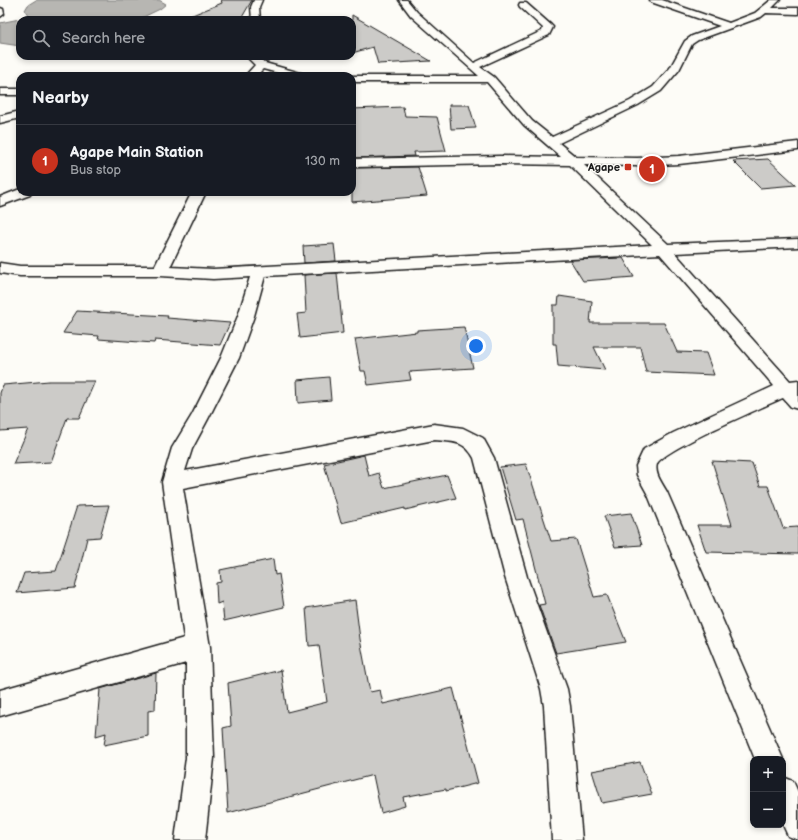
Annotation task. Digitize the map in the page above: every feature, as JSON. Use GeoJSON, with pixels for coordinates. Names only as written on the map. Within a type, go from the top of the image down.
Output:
{"type":"FeatureCollection","features":[{"type":"Feature","properties":{"kind":"street"},"geometry":{"type":"LineString","coordinates":[[256,16],[255,7],[258,0]]}},
{"type":"Feature","properties":{"kind":"street"},"geometry":{"type":"LineString","coordinates":[[403,0],[414,14],[473,68],[490,79],[528,123],[573,161],[664,249],[794,392],[680,438],[651,455],[646,466],[647,475],[657,492],[768,756]]}},
{"type":"Feature","properties":{"kind":"street"},"geometry":{"type":"LineString","coordinates":[[654,0],[730,26]]}},
{"type":"Feature","properties":{"kind":"street"},"geometry":{"type":"LineString","coordinates":[[551,142],[634,103],[657,90],[674,70],[683,56],[688,43],[695,38],[717,29],[730,26],[758,15],[776,0]]}},
{"type":"Feature","properties":{"kind":"street"},"geometry":{"type":"LineString","coordinates":[[473,68],[546,33],[548,27],[523,5]]}},
{"type":"Feature","properties":{"kind":"street"},"geometry":{"type":"LineString","coordinates":[[764,10],[798,11]]}},
{"type":"Feature","properties":{"kind":"street"},"geometry":{"type":"LineString","coordinates":[[255,60],[261,65],[286,72]]}},
{"type":"Feature","properties":{"kind":"street"},"geometry":{"type":"LineString","coordinates":[[254,72],[261,65]]}},
{"type":"Feature","properties":{"kind":"street"},"geometry":{"type":"LineString","coordinates":[[356,79],[490,79]]}},
{"type":"Feature","properties":{"kind":"street"},"geometry":{"type":"LineString","coordinates":[[0,92],[16,92]]}},
{"type":"Feature","properties":{"kind":"street"},"geometry":{"type":"LineString","coordinates":[[0,120],[16,115]]}},
{"type":"Feature","properties":{"kind":"street"},"geometry":{"type":"LineString","coordinates":[[356,163],[500,160],[612,162],[679,160],[798,146]]}},
{"type":"Feature","properties":{"kind":"street"},"geometry":{"type":"LineString","coordinates":[[0,202],[16,196]]}},
{"type":"Feature","properties":{"kind":"street"},"geometry":{"type":"LineString","coordinates":[[160,271],[197,196]]}},
{"type":"Feature","properties":{"kind":"street"},"geometry":{"type":"LineString","coordinates":[[0,268],[20,271],[160,271],[213,274],[798,243]]}},
{"type":"Feature","properties":{"kind":"street"},"geometry":{"type":"LineString","coordinates":[[190,840],[200,758],[198,647],[172,482],[182,448],[199,419],[230,358],[246,316],[259,272]]}},
{"type":"Feature","properties":{"kind":"street"},"geometry":{"type":"LineString","coordinates":[[172,482],[434,432],[463,436],[476,443],[484,458],[516,577],[554,689],[557,706],[567,840]]}},
{"type":"Feature","properties":{"kind":"street"},"geometry":{"type":"LineString","coordinates":[[0,703],[198,647]]}},
{"type":"Feature","properties":{"kind":"street"},"geometry":{"type":"LineString","coordinates":[[783,792],[798,826]]}},
{"type":"Feature","properties":{"kind":"shaded area"},"geometry":{"type":"Polygon","coordinates":[[[36,0],[159,0],[166,4],[160,9],[145,16],[28,16],[25,10],[28,5],[36,0]]]}},
{"type":"Feature","properties":{"kind":"shaded area"},"geometry":{"type":"Polygon","coordinates":[[[16,20],[16,45],[0,43],[0,23],[16,20]]]}},
{"type":"Feature","properties":{"kind":"building"},"geometry":{"type":"Polygon","coordinates":[[[221,0],[252,0],[243,16],[190,16],[222,3],[221,0]]]}},
{"type":"Feature","properties":{"kind":"building"},"geometry":{"type":"Polygon","coordinates":[[[356,17],[431,61],[378,64],[373,47],[356,52],[356,17]]]}},
{"type":"Feature","properties":{"kind":"building"},"geometry":{"type":"Polygon","coordinates":[[[449,105],[469,105],[476,128],[451,129],[449,105]]]}},
{"type":"Feature","properties":{"kind":"building"},"geometry":{"type":"Polygon","coordinates":[[[403,107],[405,116],[437,117],[446,151],[414,152],[415,156],[356,158],[356,109],[403,107]]]}},
{"type":"Feature","properties":{"kind":"building"},"geometry":{"type":"Polygon","coordinates":[[[768,159],[796,185],[760,188],[733,161],[768,159]]]}},
{"type":"Feature","properties":{"kind":"building"},"geometry":{"type":"Polygon","coordinates":[[[418,167],[427,196],[352,202],[352,196],[356,196],[356,168],[418,167]]]}},
{"type":"Feature","properties":{"kind":"building"},"geometry":{"type":"Polygon","coordinates":[[[334,244],[336,261],[304,263],[303,246],[334,244]]]}},
{"type":"Feature","properties":{"kind":"building"},"geometry":{"type":"Polygon","coordinates":[[[623,258],[634,277],[583,281],[570,260],[623,258]]]}},
{"type":"Feature","properties":{"kind":"building"},"geometry":{"type":"Polygon","coordinates":[[[337,273],[343,333],[300,338],[297,314],[306,313],[304,275],[337,273]]]}},
{"type":"Feature","properties":{"kind":"building"},"geometry":{"type":"Polygon","coordinates":[[[559,296],[592,301],[590,323],[664,323],[677,352],[706,353],[714,375],[646,372],[640,347],[594,347],[605,370],[558,366],[556,344],[553,344],[553,305],[558,305],[559,296]]]}},
{"type":"Feature","properties":{"kind":"building"},"geometry":{"type":"Polygon","coordinates":[[[77,311],[168,316],[167,318],[230,323],[220,345],[155,340],[154,343],[98,339],[99,336],[63,333],[77,311]]]}},
{"type":"Feature","properties":{"kind":"building"},"geometry":{"type":"Polygon","coordinates":[[[464,327],[473,368],[409,372],[411,380],[368,385],[365,371],[361,371],[355,339],[417,332],[417,330],[464,327]]]}},
{"type":"Feature","properties":{"kind":"building"},"geometry":{"type":"Polygon","coordinates":[[[329,377],[331,400],[298,403],[297,380],[329,377]]]}},
{"type":"Feature","properties":{"kind":"building"},"geometry":{"type":"Polygon","coordinates":[[[49,381],[95,381],[79,418],[67,418],[51,462],[13,464],[28,429],[0,431],[0,393],[3,385],[49,381]]]}},
{"type":"Feature","properties":{"kind":"building"},"geometry":{"type":"Polygon","coordinates":[[[364,455],[369,476],[379,473],[384,488],[447,475],[456,498],[341,523],[324,464],[364,455]]]}},
{"type":"Feature","properties":{"kind":"building"},"geometry":{"type":"Polygon","coordinates":[[[712,461],[752,463],[760,486],[768,486],[783,528],[798,527],[798,554],[706,552],[697,525],[732,525],[712,461]]]}},
{"type":"Feature","properties":{"kind":"building"},"geometry":{"type":"Polygon","coordinates":[[[526,464],[551,541],[576,539],[594,597],[607,595],[626,642],[556,653],[539,605],[545,604],[523,519],[516,520],[500,467],[526,464]]]}},
{"type":"Feature","properties":{"kind":"building"},"geometry":{"type":"Polygon","coordinates":[[[109,505],[100,537],[87,538],[75,588],[17,593],[24,573],[56,571],[77,506],[109,505]]]}},
{"type":"Feature","properties":{"kind":"building"},"geometry":{"type":"Polygon","coordinates":[[[631,513],[642,545],[615,547],[604,516],[631,513]]]}},
{"type":"Feature","properties":{"kind":"building"},"geometry":{"type":"Polygon","coordinates":[[[273,559],[275,575],[279,574],[284,607],[224,621],[222,602],[217,604],[216,583],[221,582],[220,570],[273,559]]]}},
{"type":"Feature","properties":{"kind":"building"},"geometry":{"type":"Polygon","coordinates":[[[355,600],[360,639],[370,692],[380,690],[383,704],[453,688],[478,783],[446,791],[446,789],[403,797],[405,806],[381,813],[373,775],[228,813],[223,728],[231,726],[228,683],[281,670],[287,712],[327,702],[319,645],[309,646],[306,608],[355,600]]]}},
{"type":"Feature","properties":{"kind":"building"},"geometry":{"type":"Polygon","coordinates":[[[156,673],[155,710],[148,711],[148,736],[104,745],[106,733],[96,736],[100,689],[156,673]]]}},
{"type":"Feature","properties":{"kind":"building"},"geometry":{"type":"Polygon","coordinates":[[[640,762],[652,794],[602,803],[592,771],[640,762]]]}},
{"type":"Feature","properties":{"kind":"place","name":"Agape"},"geometry":{"type":"Point","coordinates":[628,167]}},
{"type":"Feature","properties":{"kind":"place","name":"Agape Main Station"},"geometry":{"type":"Point","coordinates":[652,169]}}]}
